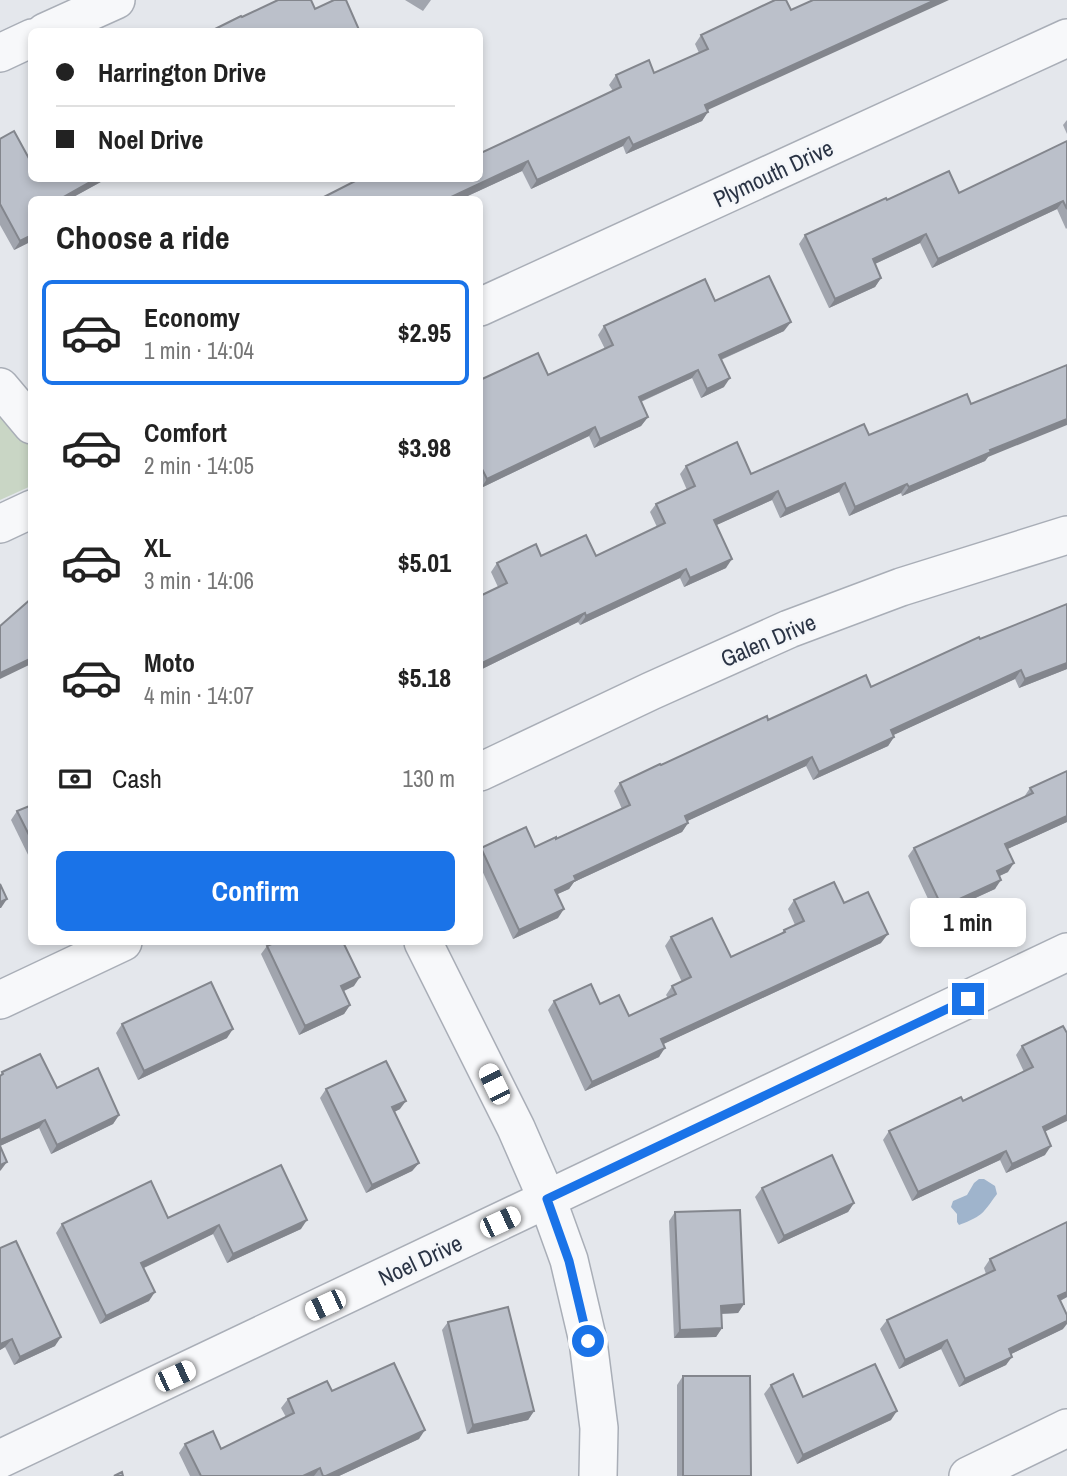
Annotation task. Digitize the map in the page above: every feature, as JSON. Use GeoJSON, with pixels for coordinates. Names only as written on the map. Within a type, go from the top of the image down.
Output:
{"type":"FeatureCollection","features":[{"type":"Feature","properties":{"kind":"street"},"geometry":{"type":"LineString","coordinates":[[55,28],[116,0]]}},
{"type":"Feature","properties":{"kind":"street","name":"Plymouth Drive"},"geometry":{"type":"LineString","coordinates":[[483,306],[1067,38]]}},
{"type":"Feature","properties":{"kind":"street"},"geometry":{"type":"LineString","coordinates":[[0,53],[28,40]]}},
{"type":"Feature","properties":{"kind":"street"},"geometry":{"type":"LineString","coordinates":[[0,387],[28,420]]}},
{"type":"Feature","properties":{"kind":"street"},"geometry":{"type":"LineString","coordinates":[[0,524],[28,511]]}},
{"type":"Feature","properties":{"kind":"street","name":"Galen Drive"},"geometry":{"type":"LineString","coordinates":[[483,771],[789,629],[901,587],[1067,536]]}},
{"type":"Feature","properties":{"kind":"street"},"geometry":{"type":"LineString","coordinates":[[0,1000],[116,945]]}},
{"type":"Feature","properties":{"kind":"street"},"geometry":{"type":"LineString","coordinates":[[425,945],[516,1128],[547,1199],[569,1261],[588,1341],[599,1428],[598,1476]]}},
{"type":"Feature","properties":{"kind":"street","name":"Noel Drive"},"geometry":{"type":"LineString","coordinates":[[0,1459],[1067,952]]}},
{"type":"Feature","properties":{"kind":"street"},"geometry":{"type":"LineString","coordinates":[[968,1476],[1067,1429]]}},
{"type":"Feature","properties":{"kind":"green space"},"geometry":{"type":"Polygon","coordinates":[[[0,412],[28,444],[28,487],[0,500],[0,412]]]}},
{"type":"Feature","properties":{"kind":"water"},"geometry":{"type":"Polygon","coordinates":[[[979,1179],[995,1186],[997,1194],[981,1214],[959,1225],[957,1214],[951,1207],[953,1201],[967,1195],[979,1179]]]}},
{"type":"Feature","properties":{"kind":"building"},"geometry":{"type":"Polygon","coordinates":[[[278,0],[311,0],[315,9],[334,0],[346,0],[358,28],[217,28],[278,0]]]}},
{"type":"Feature","properties":{"kind":"building"},"geometry":{"type":"Polygon","coordinates":[[[775,0],[786,0],[791,10],[813,0],[935,0],[705,105],[708,112],[633,145],[629,137],[537,180],[528,161],[453,196],[326,196],[353,182],[483,182],[483,152],[621,87],[616,75],[649,60],[654,73],[708,49],[701,35],[775,0]]]}},
{"type":"Feature","properties":{"kind":"building"},"geometry":{"type":"Polygon","coordinates":[[[14,131],[28,157],[28,182],[90,182],[65,196],[28,196],[28,237],[20,241],[0,204],[0,139],[14,131]]]}},
{"type":"Feature","properties":{"kind":"building"},"geometry":{"type":"Polygon","coordinates":[[[1067,141],[1067,209],[1063,201],[938,259],[926,234],[873,259],[881,278],[835,299],[805,235],[949,171],[959,193],[1067,141]]]}},
{"type":"Feature","properties":{"kind":"building"},"geometry":{"type":"Polygon","coordinates":[[[769,276],[791,322],[719,355],[730,378],[707,389],[698,370],[639,397],[648,417],[600,439],[595,427],[487,479],[483,471],[483,379],[538,353],[548,375],[613,345],[604,326],[705,279],[715,301],[769,276]]]}},
{"type":"Feature","properties":{"kind":"building"},"geometry":{"type":"Polygon","coordinates":[[[1067,365],[1067,419],[909,487],[907,484],[855,507],[845,483],[786,509],[778,491],[714,520],[732,559],[690,578],[686,569],[586,616],[585,613],[483,663],[483,595],[507,583],[497,563],[536,544],[541,556],[586,535],[596,556],[665,523],[656,504],[695,486],[686,466],[737,442],[751,474],[864,424],[869,435],[967,394],[971,404],[1067,365]]]}},
{"type":"Feature","properties":{"kind":"building"},"geometry":{"type":"Polygon","coordinates":[[[28,602],[28,660],[0,673],[0,626],[28,602]]]}},
{"type":"Feature","properties":{"kind":"building"},"geometry":{"type":"Polygon","coordinates":[[[1067,604],[1067,663],[1025,679],[1021,670],[891,730],[894,737],[819,772],[812,757],[685,816],[688,823],[574,876],[576,880],[555,890],[564,909],[519,930],[483,847],[526,827],[535,847],[556,839],[630,805],[620,783],[660,764],[767,716],[768,720],[866,675],[871,687],[979,637],[980,639],[1067,604]]]}},
{"type":"Feature","properties":{"kind":"building"},"geometry":{"type":"Polygon","coordinates":[[[1067,771],[1067,816],[1005,844],[1014,863],[997,871],[1001,880],[942,907],[914,848],[1033,793],[1030,788],[1067,771]]]}},
{"type":"Feature","properties":{"kind":"building"},"geometry":{"type":"Polygon","coordinates":[[[28,807],[28,833],[17,811],[28,807]]]}},
{"type":"Feature","properties":{"kind":"building"},"geometry":{"type":"Polygon","coordinates":[[[834,882],[844,903],[868,892],[888,934],[661,1039],[665,1048],[592,1082],[554,1001],[591,984],[600,1004],[619,995],[629,1016],[676,994],[672,986],[691,977],[671,937],[712,918],[731,957],[804,921],[794,900],[834,882]]]}},
{"type":"Feature","properties":{"kind":"building"},"geometry":{"type":"Polygon","coordinates":[[[0,884],[7,899],[0,902],[0,884]]]}},
{"type":"Feature","properties":{"kind":"building"},"geometry":{"type":"Polygon","coordinates":[[[344,945],[360,977],[341,986],[350,1005],[305,1026],[267,946],[344,945]]]}},
{"type":"Feature","properties":{"kind":"building"},"geometry":{"type":"Polygon","coordinates":[[[211,982],[233,1029],[144,1071],[122,1024],[211,982]]]}},
{"type":"Feature","properties":{"kind":"building"},"geometry":{"type":"Polygon","coordinates":[[[1063,1026],[1067,1033],[1067,1115],[1043,1127],[1051,1146],[1012,1164],[1006,1151],[918,1192],[889,1131],[961,1097],[963,1101],[1033,1067],[1022,1046],[1063,1026]]]}},
{"type":"Feature","properties":{"kind":"building"},"geometry":{"type":"Polygon","coordinates":[[[40,1054],[57,1088],[98,1068],[119,1115],[57,1145],[45,1120],[0,1140],[0,1076],[2,1072],[40,1054]]]}},
{"type":"Feature","properties":{"kind":"building"},"geometry":{"type":"Polygon","coordinates":[[[386,1061],[406,1101],[392,1107],[419,1163],[372,1185],[326,1089],[386,1061]]]}},
{"type":"Feature","properties":{"kind":"building"},"geometry":{"type":"Polygon","coordinates":[[[0,1146],[7,1162],[0,1165],[0,1146]]]}},
{"type":"Feature","properties":{"kind":"building"},"geometry":{"type":"Polygon","coordinates":[[[832,1155],[854,1203],[784,1236],[762,1188],[832,1155]]]}},
{"type":"Feature","properties":{"kind":"building"},"geometry":{"type":"Polygon","coordinates":[[[281,1165],[307,1220],[233,1254],[219,1225],[141,1263],[155,1292],[106,1316],[62,1224],[151,1181],[168,1218],[281,1165]]]}},
{"type":"Feature","properties":{"kind":"building"},"geometry":{"type":"Polygon","coordinates":[[[740,1210],[744,1304],[721,1306],[722,1328],[680,1330],[675,1212],[740,1210]]]}},
{"type":"Feature","properties":{"kind":"building"},"geometry":{"type":"Polygon","coordinates":[[[1067,1222],[1067,1292],[1058,1296],[1067,1321],[1009,1349],[1012,1357],[965,1379],[947,1340],[905,1360],[887,1320],[995,1270],[990,1259],[1067,1222]]]}},
{"type":"Feature","properties":{"kind":"building"},"geometry":{"type":"Polygon","coordinates":[[[16,1241],[61,1337],[20,1357],[12,1339],[0,1344],[0,1248],[16,1241]]]}},
{"type":"Feature","properties":{"kind":"building"},"geometry":{"type":"Polygon","coordinates":[[[508,1307],[534,1411],[473,1425],[448,1322],[508,1307]]]}},
{"type":"Feature","properties":{"kind":"building"},"geometry":{"type":"Polygon","coordinates":[[[394,1363],[425,1430],[326,1476],[323,1476],[320,1468],[303,1476],[201,1476],[185,1444],[213,1431],[221,1449],[294,1413],[288,1399],[327,1381],[332,1391],[394,1363]]]}},
{"type":"Feature","properties":{"kind":"building"},"geometry":{"type":"Polygon","coordinates":[[[875,1364],[897,1411],[803,1455],[771,1385],[793,1374],[803,1397],[875,1364]]]}},
{"type":"Feature","properties":{"kind":"building"},"geometry":{"type":"Polygon","coordinates":[[[683,1376],[750,1376],[751,1476],[683,1476],[683,1376]]]}},
{"type":"Feature","properties":{"kind":"route"},"geometry":{"type":"LineString","coordinates":[[588,1341],[569,1261],[547,1199],[968,999]]}}]}
